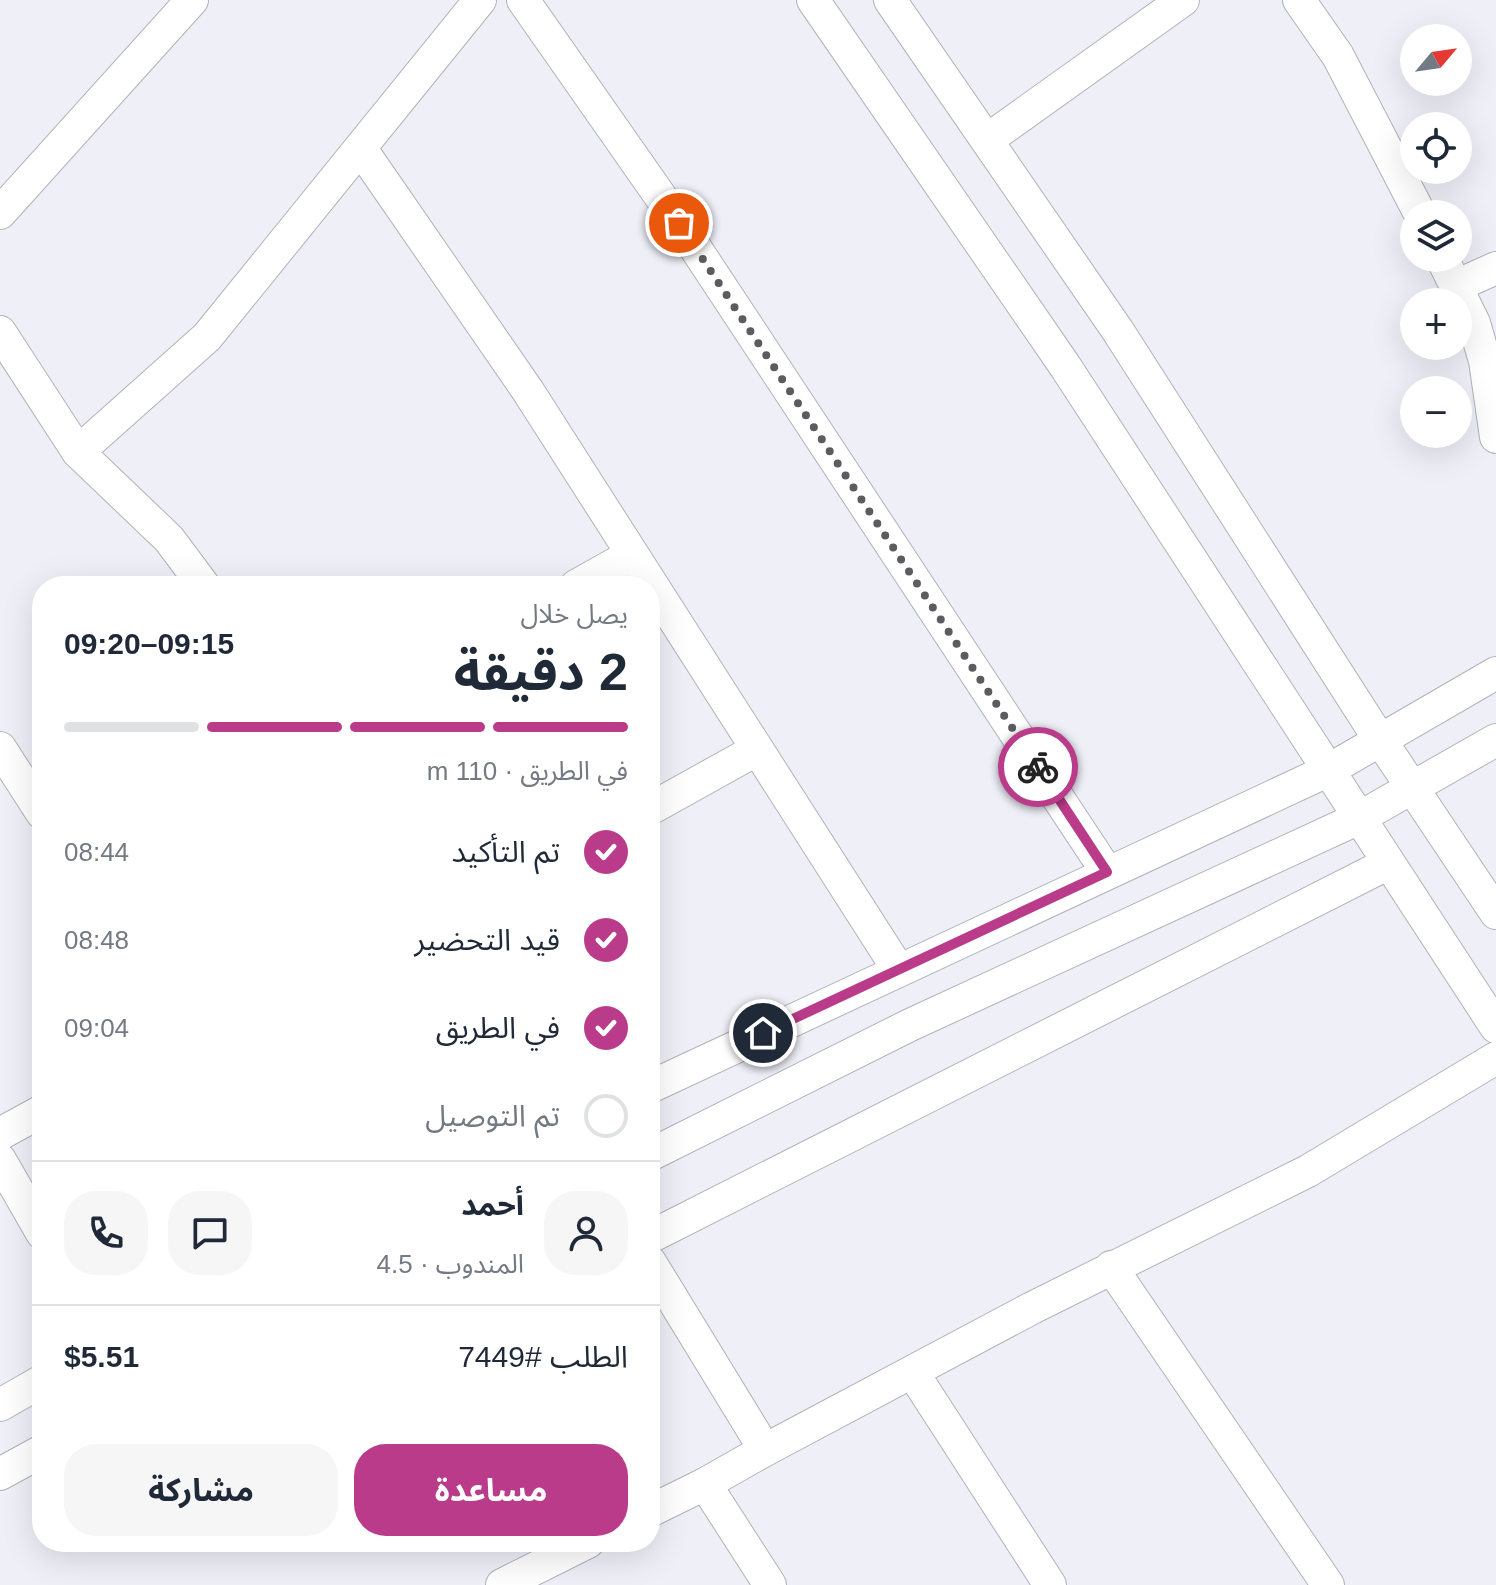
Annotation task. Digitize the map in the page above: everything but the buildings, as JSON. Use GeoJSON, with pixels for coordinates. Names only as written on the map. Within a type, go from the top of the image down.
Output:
{"type":"FeatureCollection","features":[{"type":"Feature","properties":{"kind":"street"},"geometry":{"type":"LineString","coordinates":[[0,213],[192,0]]}},
{"type":"Feature","properties":{"kind":"street"},"geometry":{"type":"LineString","coordinates":[[78,452],[207,337],[480,0]]}},
{"type":"Feature","properties":{"kind":"street"},"geometry":{"type":"LineString","coordinates":[[523,0],[679,223],[1107,872]]}},
{"type":"Feature","properties":{"kind":"street"},"geometry":{"type":"LineString","coordinates":[[813,0],[1065,366],[1357,819],[1496,1027]]}},
{"type":"Feature","properties":{"kind":"street"},"geometry":{"type":"LineString","coordinates":[[890,0],[1203,460],[1380,740],[1496,913]]}},
{"type":"Feature","properties":{"kind":"street"},"geometry":{"type":"LineString","coordinates":[[987,140],[1183,0]]}},
{"type":"Feature","properties":{"kind":"street"},"geometry":{"type":"LineString","coordinates":[[1299,0],[1338,56],[1413,200]]}},
{"type":"Feature","properties":{"kind":"street"},"geometry":{"type":"LineString","coordinates":[[361,149],[528,391],[644,576]]}},
{"type":"Feature","properties":{"kind":"street"},"geometry":{"type":"LineString","coordinates":[[1472,270],[1496,268]]}},
{"type":"Feature","properties":{"kind":"street"},"geometry":{"type":"LineString","coordinates":[[1449,272],[1474,323],[1485,361],[1496,437]]}},
{"type":"Feature","properties":{"kind":"street"},"geometry":{"type":"LineString","coordinates":[[0,332],[78,452],[169,539],[197,576]]}},
{"type":"Feature","properties":{"kind":"street"},"geometry":{"type":"LineString","coordinates":[[594,576],[631,555]]}},
{"type":"Feature","properties":{"kind":"street"},"geometry":{"type":"LineString","coordinates":[[660,600],[898,969]]}},
{"type":"Feature","properties":{"kind":"street"},"geometry":{"type":"LineString","coordinates":[[660,1082],[1327,771],[1496,673]]}},
{"type":"Feature","properties":{"kind":"street"},"geometry":{"type":"LineString","coordinates":[[660,1150],[910,1025],[1357,819],[1496,740]]}},
{"type":"Feature","properties":{"kind":"street"},"geometry":{"type":"LineString","coordinates":[[0,748],[32,798]]}},
{"type":"Feature","properties":{"kind":"street"},"geometry":{"type":"LineString","coordinates":[[660,803],[756,750]]}},
{"type":"Feature","properties":{"kind":"street"},"geometry":{"type":"LineString","coordinates":[[660,1232],[1387,864]]}},
{"type":"Feature","properties":{"kind":"street"},"geometry":{"type":"LineString","coordinates":[[660,1506],[1111,1267],[1308,1171],[1496,1058]]}},
{"type":"Feature","properties":{"kind":"street"},"geometry":{"type":"LineString","coordinates":[[0,1134],[32,1116]]}},
{"type":"Feature","properties":{"kind":"street"},"geometry":{"type":"LineString","coordinates":[[0,1160],[32,1216]]}},
{"type":"Feature","properties":{"kind":"street"},"geometry":{"type":"LineString","coordinates":[[1111,1267],[1328,1585]]}},
{"type":"Feature","properties":{"kind":"street"},"geometry":{"type":"LineString","coordinates":[[660,1278],[765,1450]]}},
{"type":"Feature","properties":{"kind":"street"},"geometry":{"type":"LineString","coordinates":[[913,1373],[1050,1585]]}},
{"type":"Feature","properties":{"kind":"street"},"geometry":{"type":"LineString","coordinates":[[0,1405],[32,1387]]}},
{"type":"Feature","properties":{"kind":"street"},"geometry":{"type":"LineString","coordinates":[[0,1474],[32,1456]]}},
{"type":"Feature","properties":{"kind":"street"},"geometry":{"type":"LineString","coordinates":[[705,1484],[770,1585]]}},
{"type":"Feature","properties":{"kind":"street"},"geometry":{"type":"LineString","coordinates":[[502,1585],[568,1552]]}},
{"type":"Feature","properties":{"kind":"way so far"},"geometry":{"type":"LineString","coordinates":[[679,223],[1038,767]]}},
{"type":"Feature","properties":{"kind":"route"},"geometry":{"type":"LineString","coordinates":[[763,1033],[1107,872],[1038,767]]}}]}
